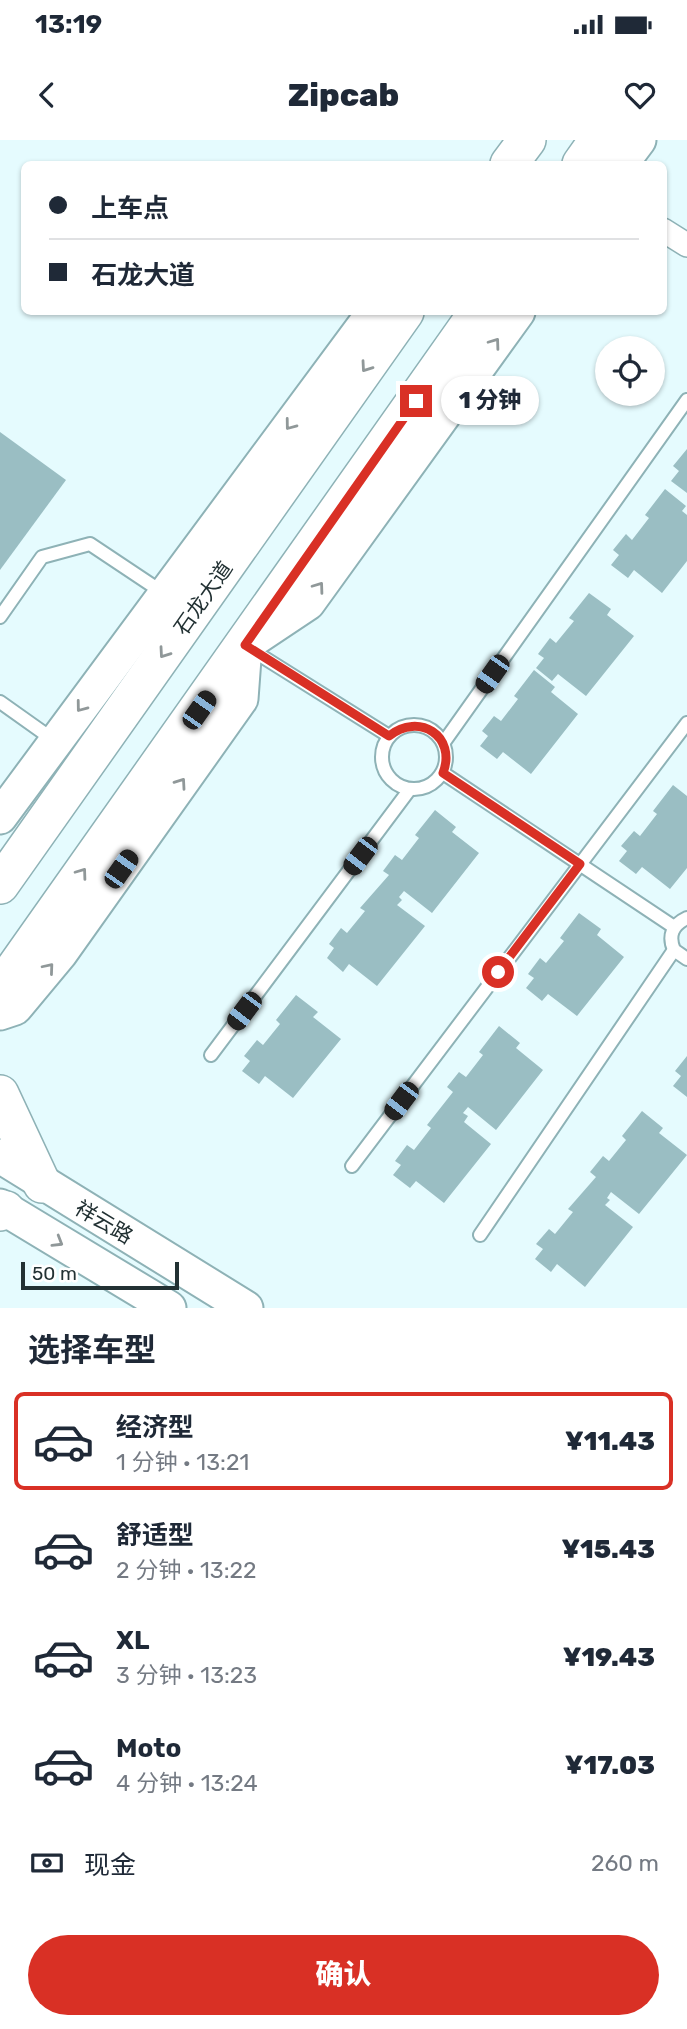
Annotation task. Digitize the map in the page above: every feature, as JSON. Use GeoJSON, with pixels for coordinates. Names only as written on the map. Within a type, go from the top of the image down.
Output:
{"type":"FeatureCollection","features":[{"type":"Feature","properties":{"kind":"main road"},"geometry":{"type":"LineString","coordinates":[[583,161],[598,140]]}},
{"type":"Feature","properties":{"kind":"main road","name":"石龙大道"},"geometry":{"type":"LineString","coordinates":[[0,885],[403,315]]}},
{"type":"Feature","properties":{"kind":"main road"},"geometry":{"type":"LineString","coordinates":[[0,989],[476,315]]}},
{"type":"Feature","properties":{"kind":"main road"},"geometry":{"type":"LineString","coordinates":[[0,1094],[42,1184]]}},
{"type":"Feature","properties":{"kind":"street"},"geometry":{"type":"LineString","coordinates":[[606,161],[630,152],[639,140]]}},
{"type":"Feature","properties":{"kind":"street"},"geometry":{"type":"LineString","coordinates":[[667,232],[687,245]]}},
{"type":"Feature","properties":{"kind":"street","name":"石龙大道"},"geometry":{"type":"LineString","coordinates":[[0,817],[372,315]]}},
{"type":"Feature","properties":{"kind":"street"},"geometry":{"type":"LineString","coordinates":[[0,1013],[15,1008],[60,954],[241,699],[245,645],[308,603],[516,315]]}},
{"type":"Feature","properties":{"kind":"street","name":"祥云路"},"geometry":{"type":"LineString","coordinates":[[0,1156],[246,1308]]}},
{"type":"Feature","properties":{"kind":"street","name":"祥云路"},"geometry":{"type":"LineString","coordinates":[[2,1209],[169,1308]]}},
{"type":"Feature","properties":{"kind":"lane"},"geometry":{"type":"LineString","coordinates":[[444,742],[687,400]]}},
{"type":"Feature","properties":{"kind":"lane"},"geometry":{"type":"LineString","coordinates":[[0,617],[42,557],[90,544],[165,594]]}},
{"type":"Feature","properties":{"kind":"lane"},"geometry":{"type":"LineString","coordinates":[[245,645],[389,736]]}},
{"type":"Feature","properties":{"kind":"lane"},"geometry":{"type":"LineString","coordinates":[[0,702],[55,742]]}},
{"type":"Feature","properties":{"kind":"lane"},"geometry":{"type":"LineString","coordinates":[[352,1166],[687,723]]}},
{"type":"Feature","properties":{"kind":"lane"},"geometry":{"type":"LineString","coordinates":[[417,724],[437,733],[444,742],[447,753],[443,773],[429,786],[410,789],[393,782],[383,765],[382,755],[389,736],[406,726],[417,724]]}},
{"type":"Feature","properties":{"kind":"lane"},"geometry":{"type":"LineString","coordinates":[[443,773],[674,927]]}},
{"type":"Feature","properties":{"kind":"lane"},"geometry":{"type":"LineString","coordinates":[[211,1055],[410,789]]}},
{"type":"Feature","properties":{"kind":"lane"},"geometry":{"type":"LineString","coordinates":[[687,918],[674,927],[671,934],[674,950],[687,959]]}},
{"type":"Feature","properties":{"kind":"lane"},"geometry":{"type":"LineString","coordinates":[[480,1235],[674,950]]}},
{"type":"Feature","properties":{"kind":"building"},"geometry":{"type":"Polygon","coordinates":[[[0,432],[66,480],[0,570],[0,432]]]}},
{"type":"Feature","properties":{"kind":"building"},"geometry":{"type":"Polygon","coordinates":[[[687,449],[687,493],[671,481],[679,471],[673,466],[687,449]]]}},
{"type":"Feature","properties":{"kind":"building"},"geometry":{"type":"Polygon","coordinates":[[[665,489],[686,506],[682,511],[687,515],[687,561],[662,593],[634,570],[628,578],[611,565],[619,555],[613,550],[626,534],[632,540],[649,518],[645,515],[665,489]]]}},
{"type":"Feature","properties":{"kind":"building"},"geometry":{"type":"Polygon","coordinates":[[[589,593],[611,609],[607,615],[634,636],[586,696],[558,674],[552,681],[536,668],[544,658],[538,654],[550,638],[556,643],[574,621],[569,618],[589,593]]]}},
{"type":"Feature","properties":{"kind":"building"},"geometry":{"type":"Polygon","coordinates":[[[534,670],[555,687],[551,692],[578,714],[531,774],[503,752],[497,759],[480,746],[488,736],[482,731],[494,716],[501,721],[518,699],[514,696],[534,670]]]}},
{"type":"Feature","properties":{"kind":"building"},"geometry":{"type":"Polygon","coordinates":[[[673,785],[687,796],[687,868],[670,889],[642,867],[636,874],[619,861],[627,851],[621,846],[634,831],[640,836],[657,814],[653,811],[673,785]]]}},
{"type":"Feature","properties":{"kind":"building"},"geometry":{"type":"Polygon","coordinates":[[[435,810],[456,827],[452,832],[479,853],[432,913],[404,891],[399,897],[402,900],[397,905],[425,926],[377,986],[349,964],[343,972],[327,958],[334,948],[329,944],[341,928],[347,933],[365,911],[360,908],[389,875],[383,871],[395,855],[402,860],[419,838],[415,835],[435,810]]]}},
{"type":"Feature","properties":{"kind":"building"},"geometry":{"type":"Polygon","coordinates":[[[579,913],[601,929],[597,935],[624,957],[577,1016],[548,994],[542,1001],[526,988],[534,978],[528,974],[540,958],[546,963],[564,941],[560,938],[579,913]]]}},
{"type":"Feature","properties":{"kind":"building"},"geometry":{"type":"Polygon","coordinates":[[[296,995],[318,1012],[313,1017],[341,1039],[293,1098],[265,1076],[259,1084],[242,1071],[250,1061],[244,1056],[257,1040],[263,1045],[280,1024],[276,1020],[296,995]]]}},
{"type":"Feature","properties":{"kind":"building"},"geometry":{"type":"Polygon","coordinates":[[[499,1026],[520,1043],[516,1048],[543,1070],[496,1130],[468,1107],[463,1113],[468,1116],[464,1122],[491,1144],[444,1203],[416,1181],[410,1188],[393,1175],[401,1165],[395,1161],[407,1145],[414,1150],[431,1128],[427,1125],[453,1092],[447,1087],[459,1072],[466,1077],[483,1055],[479,1052],[499,1026]]]}},
{"type":"Feature","properties":{"kind":"building"},"geometry":{"type":"Polygon","coordinates":[[[687,1056],[687,1097],[673,1086],[681,1076],[675,1071],[687,1056]]]}},
{"type":"Feature","properties":{"kind":"building"},"geometry":{"type":"Polygon","coordinates":[[[642,1111],[663,1128],[659,1133],[687,1155],[639,1214],[611,1192],[607,1198],[610,1200],[605,1205],[633,1227],[585,1287],[557,1264],[551,1272],[535,1259],[543,1249],[536,1244],[549,1229],[555,1234],[573,1212],[568,1209],[596,1177],[590,1172],[603,1156],[609,1161],[626,1140],[622,1136],[642,1111]]]}},
{"type":"Feature","properties":{"kind":"route"},"geometry":{"type":"LineString","coordinates":[[416,401],[245,645],[389,736],[406,726],[417,724],[428,727],[444,742],[447,753],[443,773],[580,864],[498,972]]}}]}
